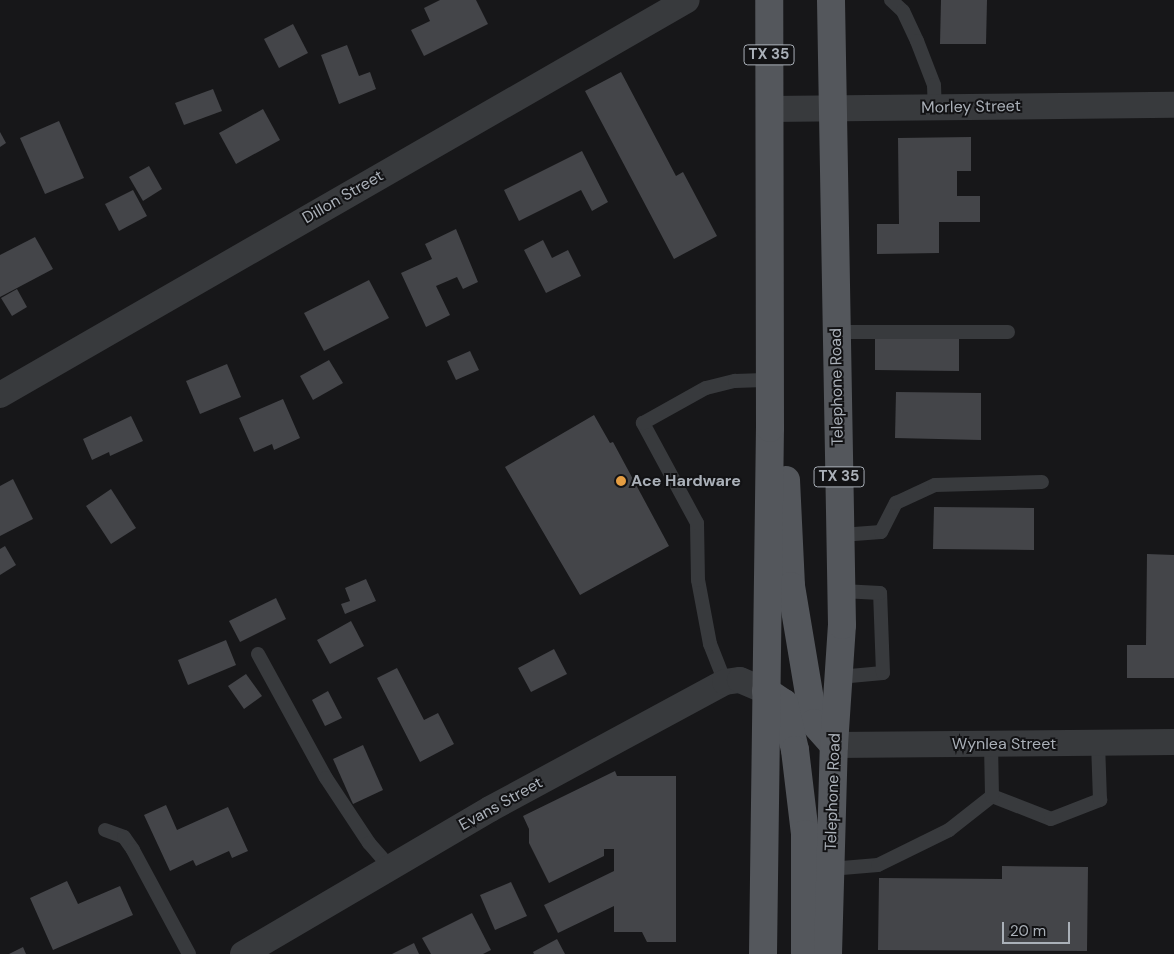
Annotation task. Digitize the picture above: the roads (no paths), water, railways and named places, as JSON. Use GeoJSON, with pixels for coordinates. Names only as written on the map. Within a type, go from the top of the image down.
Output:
{"type":"FeatureCollection","features":[{"type":"Feature","properties":{"kind":"main road","name":"TX 35"},"geometry":{"type":"LineString","coordinates":[[763,954],[770,428],[769,0]]}},
{"type":"Feature","properties":{"kind":"main road","name":"Telephone Road"},"geometry":{"type":"LineString","coordinates":[[828,954],[834,746],[842,591],[831,0]]}},
{"type":"Feature","properties":{"kind":"main road"},"geometry":{"type":"LineString","coordinates":[[770,428],[785,451],[791,586],[814,723],[834,746]]}},
{"type":"Feature","properties":{"kind":"main road"},"geometry":{"type":"LineString","coordinates":[[766,690],[784,704],[795,750],[805,834],[806,954]]}},
{"type":"Feature","properties":{"kind":"street","name":"Dillon Street"},"geometry":{"type":"LineString","coordinates":[[0,395],[687,0]]}},
{"type":"Feature","properties":{"kind":"street","name":"Morley Street"},"geometry":{"type":"LineString","coordinates":[[768,109],[1174,105]]}},
{"type":"Feature","properties":{"kind":"street"},"geometry":{"type":"LineString","coordinates":[[725,682],[740,680],[766,690]]}},
{"type":"Feature","properties":{"kind":"street","name":"Evans Street"},"geometry":{"type":"LineString","coordinates":[[243,954],[490,809],[725,682]]}},
{"type":"Feature","properties":{"kind":"street","name":"Wynlea Street"},"geometry":{"type":"LineString","coordinates":[[834,746],[1174,742]]}},
{"type":"Feature","properties":{"kind":"lane"},"geometry":{"type":"LineString","coordinates":[[891,0],[904,11],[917,41],[934,85],[935,108]]}},
{"type":"Feature","properties":{"kind":"lane"},"geometry":{"type":"LineString","coordinates":[[836,332],[1008,332]]}},
{"type":"Feature","properties":{"kind":"lane"},"geometry":{"type":"LineString","coordinates":[[725,682],[710,644],[698,580],[697,523],[644,424],[706,388],[735,381],[770,380]]}},
{"type":"Feature","properties":{"kind":"lane"},"geometry":{"type":"LineString","coordinates":[[840,535],[881,532],[896,503],[935,485],[1042,482]]}},
{"type":"Feature","properties":{"kind":"lane"},"geometry":{"type":"LineString","coordinates":[[839,677],[883,673],[880,593],[842,591]]}},
{"type":"Feature","properties":{"kind":"lane"},"geometry":{"type":"LineString","coordinates":[[258,654],[331,786],[368,843],[390,867]]}},
{"type":"Feature","properties":{"kind":"lane"},"geometry":{"type":"LineString","coordinates":[[991,743],[992,796]]}},
{"type":"Feature","properties":{"kind":"lane"},"geometry":{"type":"LineString","coordinates":[[992,796],[1051,819],[1100,800],[1098,743]]}},
{"type":"Feature","properties":{"kind":"lane"},"geometry":{"type":"LineString","coordinates":[[830,869],[878,865],[949,830],[992,796]]}},
{"type":"Feature","properties":{"kind":"lane"},"geometry":{"type":"LineString","coordinates":[[105,830],[124,837],[133,850],[189,954]]}},
{"type":"Feature","properties":{"kind":"place","name":"Ace Hardware"},"geometry":{"type":"Point","coordinates":[621,481]}}]}
